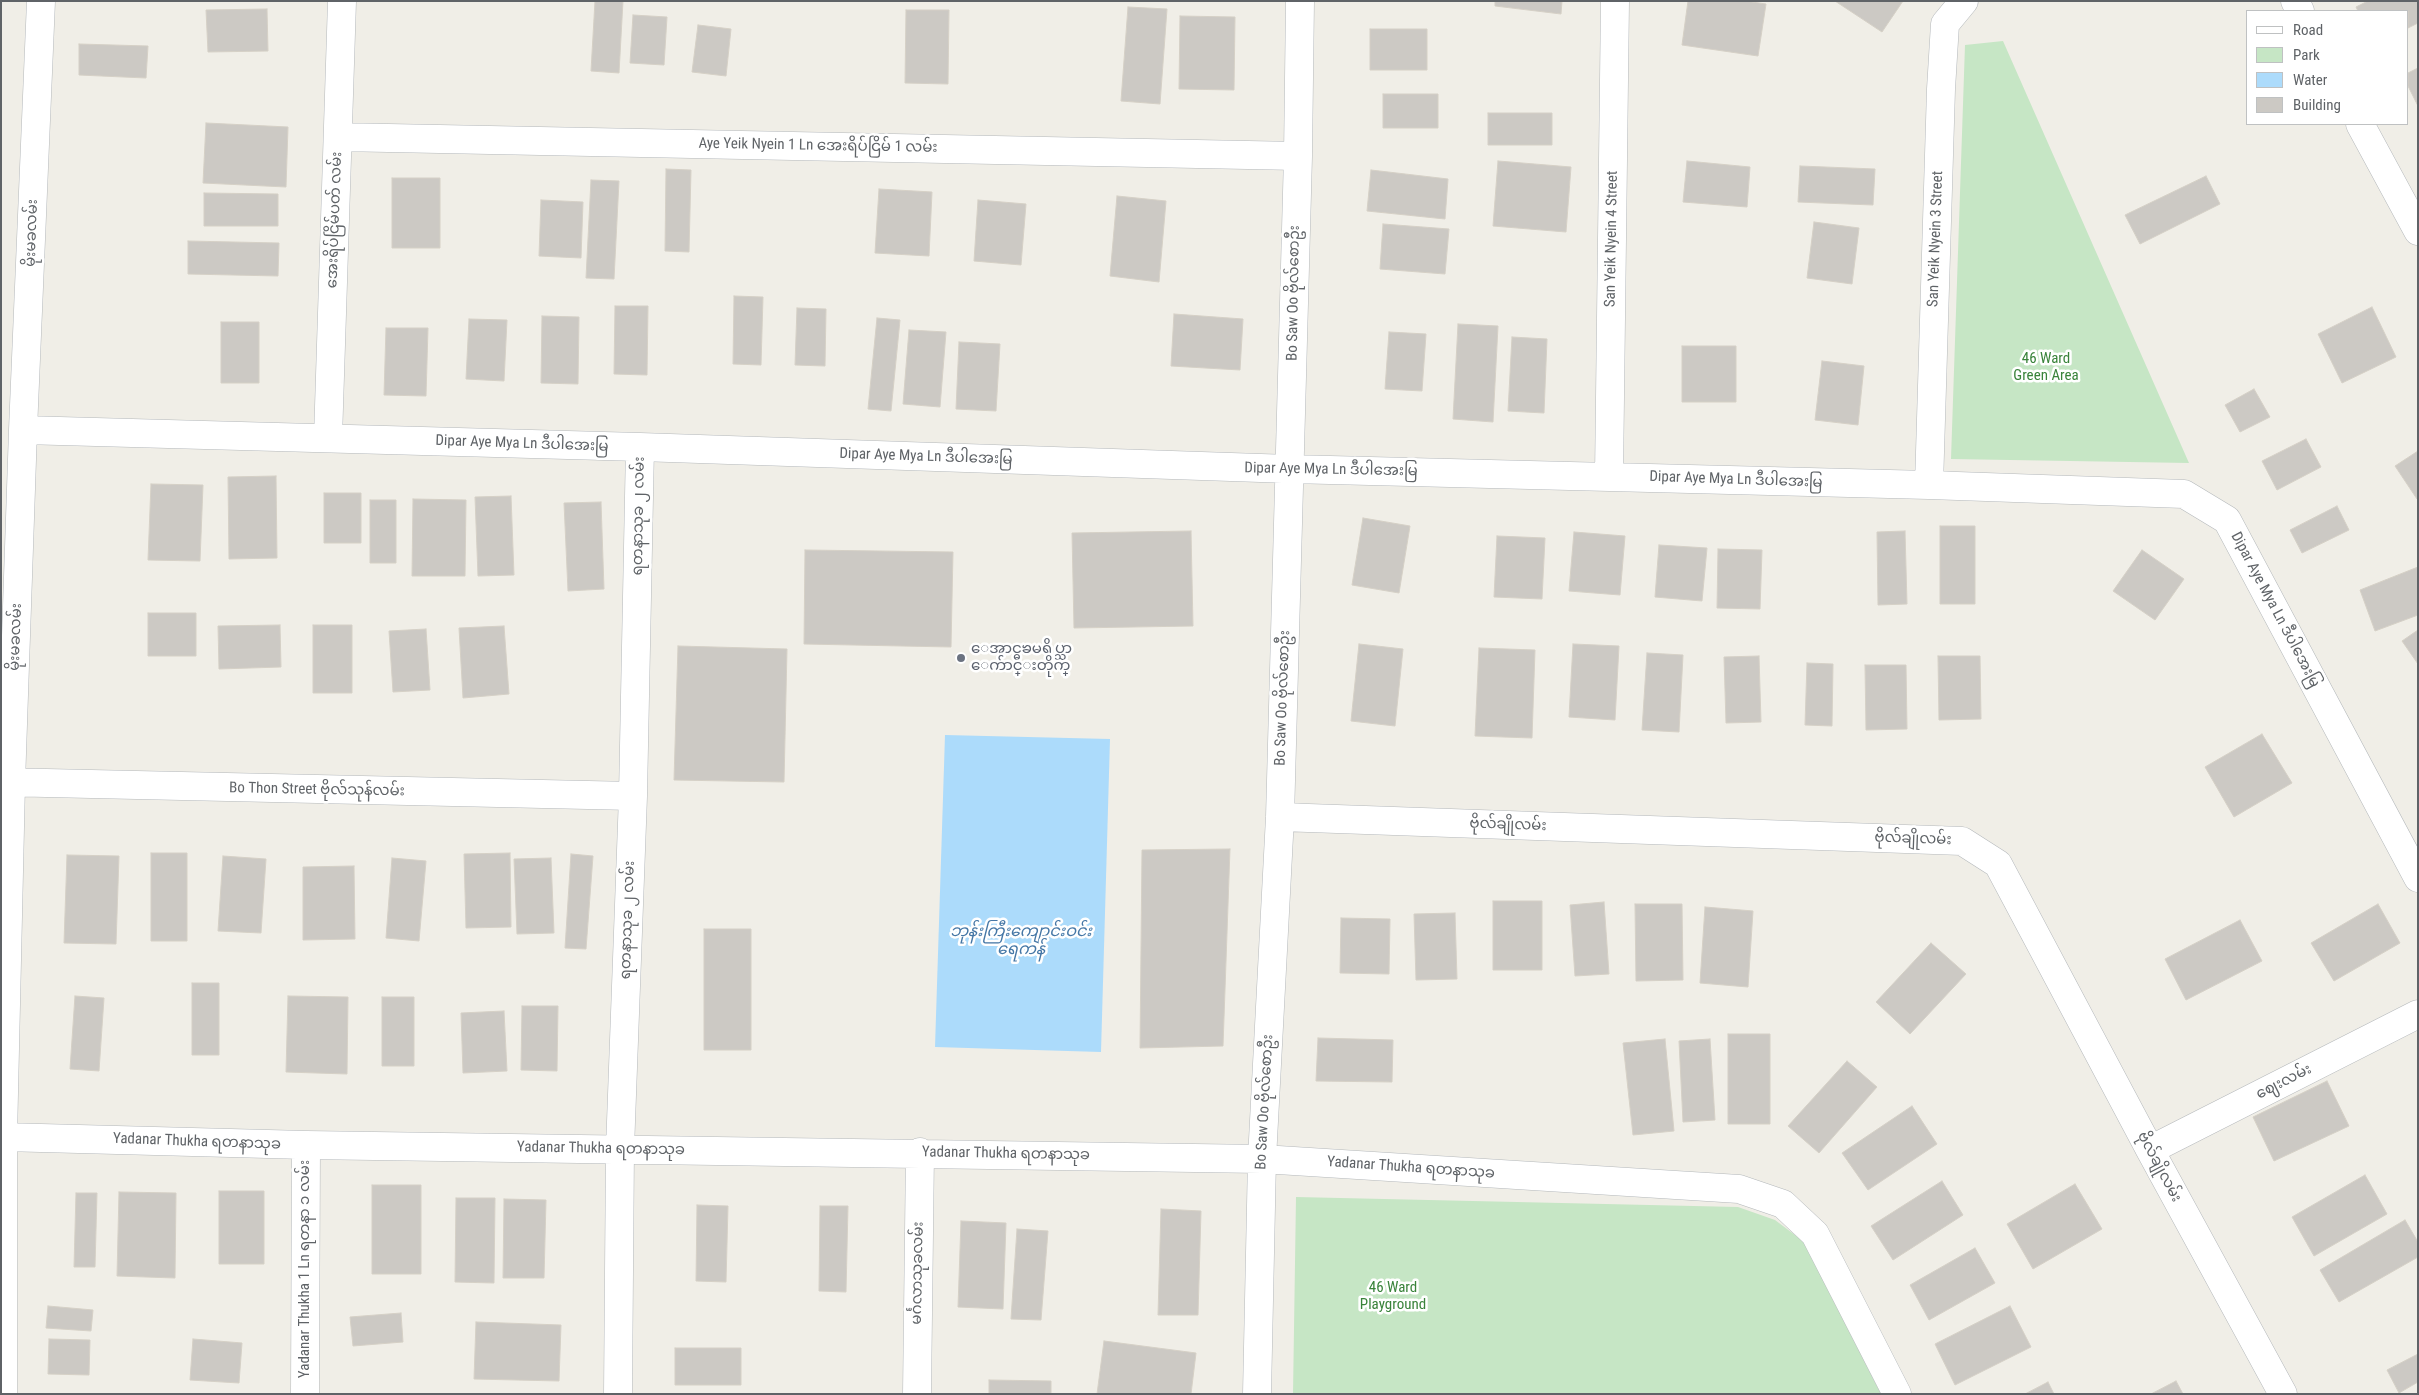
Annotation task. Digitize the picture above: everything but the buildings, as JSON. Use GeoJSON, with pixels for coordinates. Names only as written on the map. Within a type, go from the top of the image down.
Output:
{"type":"FeatureCollection","features":[{"type":"Feature","properties":{"kind":"street","name":"မိုးမခလမ်း"},"geometry":{"type":"LineString","coordinates":[[3,1394],[6,783],[42,1]]}},
{"type":"Feature","properties":{"kind":"street","name":"အေးရိပ်ငြိမ်ပတ် လမ်း"},"geometry":{"type":"LineString","coordinates":[[328,438],[342,1]]}},
{"type":"Feature","properties":{"kind":"street","name":"Bo Saw Oo ဗိုလ်စောဦး"},"geometry":{"type":"LineString","coordinates":[[1257,1394],[1262,1159],[1280,817],[1298,156],[1300,1]]}},
{"type":"Feature","properties":{"kind":"street","name":"San Yeik Nyein 4 Street"},"geometry":{"type":"LineString","coordinates":[[1609,476],[1616,1]]}},
{"type":"Feature","properties":{"kind":"street","name":"San Yeik Nyein 3 Street"},"geometry":{"type":"LineString","coordinates":[[1929,485],[1945,24],[1964,1]]}},
{"type":"Feature","properties":{"kind":"street"},"geometry":{"type":"LineString","coordinates":[[2361,125],[2418,231]]}},
{"type":"Feature","properties":{"kind":"street","name":"Aye Yeik Nyein 1 Ln အေးရိပ်ငြိမ် 1 လမ်း"},"geometry":{"type":"LineString","coordinates":[[338,137],[1298,156]]}},
{"type":"Feature","properties":{"kind":"street","name":"Dipar Aye Mya Ln ဒီပါအေးမြ"},"geometry":{"type":"LineString","coordinates":[[23,430],[2184,494],[2227,520],[2418,878]]}},
{"type":"Feature","properties":{"kind":"street","name":"ရတနာသုခ ၂ လမ်း"},"geometry":{"type":"LineString","coordinates":[[618,1394],[620,1149],[633,796],[640,447]]}},
{"type":"Feature","properties":{"kind":"street","name":"Bo Thon Street ဗိုလ်သုန်လမ်း"},"geometry":{"type":"LineString","coordinates":[[6,783],[633,796]]}},
{"type":"Feature","properties":{"kind":"street","name":"ဗိုလ်ချိုလမ်း"},"geometry":{"type":"LineString","coordinates":[[1280,817],[1962,841],[1998,864],[2150,1150],[2283,1394]]}},
{"type":"Feature","properties":{"kind":"street","name":"ဈေးလမ်း"},"geometry":{"type":"LineString","coordinates":[[2150,1150],[2418,1014]]}},
{"type":"Feature","properties":{"kind":"street","name":"Yadanar Thukha ရတနာသုခ"},"geometry":{"type":"LineString","coordinates":[[3,1137],[306,1145],[920,1152],[1262,1159],[1739,1189],[1784,1204],[1815,1234],[1897,1394]]}},
{"type":"Feature","properties":{"kind":"street","name":"Yadanar Thukha 1 Ln ရတနာ ၁ လမ်း"},"geometry":{"type":"LineString","coordinates":[[305,1394],[306,1145]]}},
{"type":"Feature","properties":{"kind":"street","name":"မင်္ဂလာသုခလမ်း"},"geometry":{"type":"LineString","coordinates":[[917,1394],[920,1152]]}},
{"type":"Feature","properties":{"kind":"green space","name":"46 Ward Green Area"},"geometry":{"type":"Polygon","coordinates":[[[2003,41],[2189,463],[1951,459],[1965,45],[2003,41]]]}},
{"type":"Feature","properties":{"kind":"green space","name":"46 Ward Playground"},"geometry":{"type":"Polygon","coordinates":[[[1296,1197],[1738,1207],[1775,1220],[1803,1241],[1881,1394],[1293,1394],[1296,1197]]]}},
{"type":"Feature","properties":{"kind":"water","name":"ဘုန်းကြီးကျောင်းဝင်း ရေကန်"},"geometry":{"type":"Polygon","coordinates":[[[945,735],[1110,739],[1101,1052],[935,1047],[945,735]]]}},
{"type":"Feature","properties":{"kind":"place","name":"ေအာင္ဓၶမရိပ္သာ ေက်ာင္းတိုက္"},"geometry":{"type":"Point","coordinates":[961,658]}}]}
